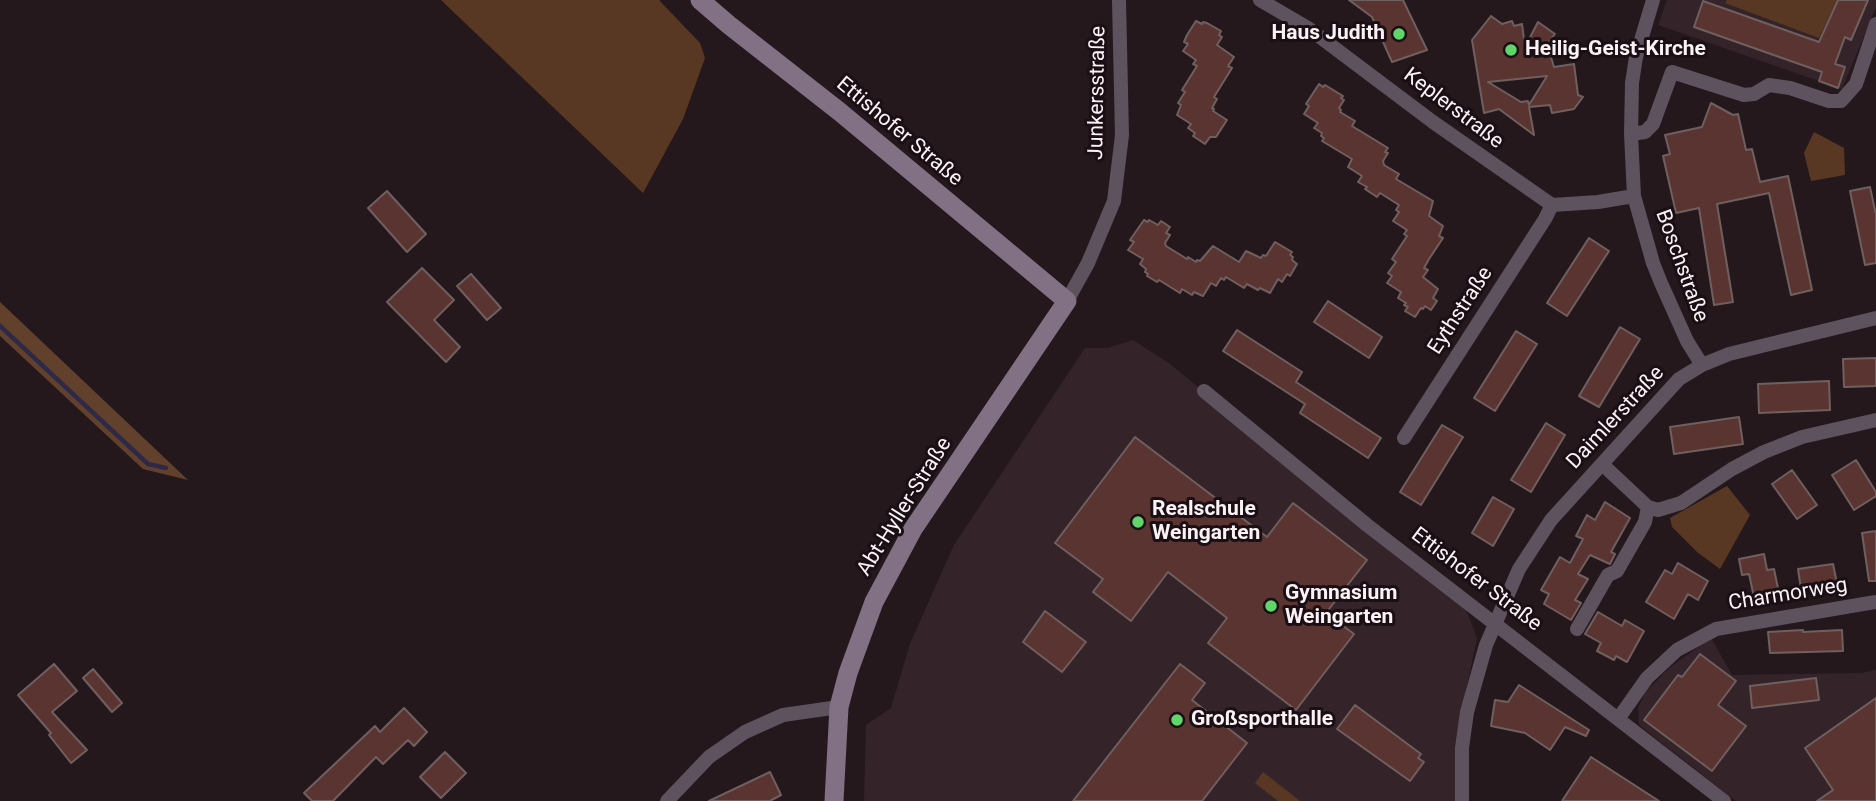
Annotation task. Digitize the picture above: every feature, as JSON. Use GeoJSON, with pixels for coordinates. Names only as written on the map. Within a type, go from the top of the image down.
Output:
{"type":"FeatureCollection","features":[{"type":"Feature","properties":{"kind":"street","name":"Ettishofer Straße"},"geometry":{"type":"LineString","coordinates":[[700,0],[840,112],[1067,301]]}},
{"type":"Feature","properties":{"kind":"street","name":"Junkersstraße"},"geometry":{"type":"LineString","coordinates":[[1067,301],[1088,263],[1114,201],[1122,135],[1119,0]]}},
{"type":"Feature","properties":{"kind":"street","name":"Keplerstraße"},"geometry":{"type":"LineString","coordinates":[[1260,0],[1308,28],[1444,131],[1552,205]]}},
{"type":"Feature","properties":{"kind":"street","name":"Boschstraße"},"geometry":{"type":"LineString","coordinates":[[1653,0],[1636,57],[1632,83],[1634,196],[1657,273],[1687,341],[1702,365]]}},
{"type":"Feature","properties":{"kind":"street"},"geometry":{"type":"LineString","coordinates":[[1631,134],[1645,132],[1653,124],[1672,72],[1744,95],[1754,94],[1769,85],[1790,88],[1829,101],[1841,101],[1856,84],[1876,24]]}},
{"type":"Feature","properties":{"kind":"street"},"geometry":{"type":"LineString","coordinates":[[1552,205],[1634,196]]}},
{"type":"Feature","properties":{"kind":"street","name":"Eythstraße"},"geometry":{"type":"LineString","coordinates":[[1404,438],[1552,205]]}},
{"type":"Feature","properties":{"kind":"street","name":"Abt-Hyller-Straße"},"geometry":{"type":"LineString","coordinates":[[834,801],[839,707],[848,673],[874,602],[914,529],[1067,301]]}},
{"type":"Feature","properties":{"kind":"street","name":"Daimlerstraße"},"geometry":{"type":"LineString","coordinates":[[1462,801],[1462,748],[1467,712],[1486,646],[1519,569],[1551,520],[1679,379],[1702,365],[1729,354],[1876,318]]}},
{"type":"Feature","properties":{"kind":"street","name":"Ettishofer Straße"},"geometry":{"type":"LineString","coordinates":[[1205,391],[1367,525],[1724,801]]}},
{"type":"Feature","properties":{"kind":"street"},"geometry":{"type":"LineString","coordinates":[[1602,464],[1648,507],[1658,510],[1681,503],[1732,469],[1764,452],[1802,437],[1876,419]]}},
{"type":"Feature","properties":{"kind":"street"},"geometry":{"type":"LineString","coordinates":[[1577,629],[1608,575],[1617,572],[1645,522],[1648,507]]}},
{"type":"Feature","properties":{"kind":"street","name":"Charmorweg"},"geometry":{"type":"LineString","coordinates":[[1618,719],[1647,678],[1677,650],[1716,629],[1876,602]]}},
{"type":"Feature","properties":{"kind":"street"},"geometry":{"type":"LineString","coordinates":[[667,801],[709,757],[745,732],[783,715],[839,707]]}},
{"type":"Feature","properties":{"kind":"shaded area"},"geometry":{"type":"Polygon","coordinates":[[[441,0],[659,0],[700,43],[705,58],[683,119],[643,193],[441,0]]]}},
{"type":"Feature","properties":{"kind":"shaded area"},"geometry":{"type":"Polygon","coordinates":[[[1667,0],[1876,0],[1876,7],[1842,89],[1658,25],[1667,0]]]}},
{"type":"Feature","properties":{"kind":"shaded area"},"geometry":{"type":"Polygon","coordinates":[[[1727,0],[1837,0],[1819,38],[1725,3],[1727,0]]]}},
{"type":"Feature","properties":{"kind":"shaded area"},"geometry":{"type":"Polygon","coordinates":[[[1814,132],[1844,148],[1845,175],[1811,181],[1804,153],[1814,132]]]}},
{"type":"Feature","properties":{"kind":"shaded area"},"geometry":{"type":"Polygon","coordinates":[[[0,302],[188,480],[143,469],[0,336],[0,302]]]}},
{"type":"Feature","properties":{"kind":"shaded area"},"geometry":{"type":"Polygon","coordinates":[[[1133,340],[1170,364],[1464,605],[1477,638],[1463,704],[1457,801],[864,801],[866,725],[891,708],[910,644],[954,545],[1085,348],[1108,348],[1133,340]]]}},
{"type":"Feature","properties":{"kind":"shaded area"},"geometry":{"type":"Polygon","coordinates":[[[1727,486],[1750,515],[1720,569],[1697,552],[1672,527],[1670,518],[1727,486]]]}},
{"type":"Feature","properties":{"kind":"shaded area"},"geometry":{"type":"Polygon","coordinates":[[[1711,638],[1732,675],[1862,673],[1876,670],[1876,801],[1736,801],[1639,725],[1638,708],[1645,693],[1669,668],[1711,638]]]}},
{"type":"Feature","properties":{"kind":"shaded area"},"geometry":{"type":"Polygon","coordinates":[[[1263,772],[1300,801],[1278,801],[1255,783],[1263,772]]]}},
{"type":"Feature","properties":{"kind":"building","name":"Haus Judith"},"geometry":{"type":"Polygon","coordinates":[[[1349,0],[1403,0],[1427,50],[1392,62],[1372,17],[1349,0]]]}},
{"type":"Feature","properties":{"kind":"building"},"geometry":{"type":"Polygon","coordinates":[[[1838,0],[1868,0],[1851,40],[1845,37],[1835,64],[1845,67],[1838,88],[1819,81],[1822,72],[1694,27],[1703,1],[1819,42],[1838,0]]]}},
{"type":"Feature","properties":{"kind":"building"},"geometry":{"type":"Polygon","coordinates":[[[1491,16],[1502,24],[1512,21],[1514,26],[1522,24],[1525,47],[1538,22],[1555,34],[1547,44],[1554,67],[1574,64],[1578,95],[1583,97],[1574,109],[1552,113],[1550,105],[1529,107],[1534,135],[1499,109],[1484,113],[1472,40],[1491,16]],[[1547,76],[1488,82],[1521,102],[1528,101],[1529,105],[1547,76]]]}},
{"type":"Feature","properties":{"kind":"building"},"geometry":{"type":"Polygon","coordinates":[[[1196,21],[1207,23],[1221,31],[1219,35],[1222,37],[1217,45],[1234,57],[1228,66],[1232,68],[1214,97],[1217,99],[1212,108],[1227,120],[1216,137],[1210,137],[1205,144],[1193,136],[1195,133],[1188,128],[1191,124],[1177,115],[1181,105],[1178,103],[1185,92],[1182,90],[1197,66],[1193,64],[1196,60],[1183,51],[1188,44],[1184,42],[1187,35],[1196,21]]]}},
{"type":"Feature","properties":{"kind":"building"},"geometry":{"type":"Polygon","coordinates":[[[1319,84],[1343,96],[1340,112],[1355,121],[1352,126],[1388,148],[1384,165],[1399,174],[1396,179],[1433,201],[1429,216],[1443,226],[1439,236],[1443,238],[1424,268],[1428,270],[1423,277],[1438,289],[1433,298],[1437,301],[1431,310],[1425,306],[1415,317],[1405,311],[1408,307],[1404,305],[1406,303],[1398,298],[1401,292],[1387,283],[1392,276],[1388,273],[1396,262],[1392,259],[1407,236],[1404,234],[1407,230],[1393,221],[1399,212],[1396,210],[1399,205],[1380,193],[1377,197],[1365,189],[1367,187],[1358,182],[1362,176],[1348,167],[1352,159],[1322,141],[1322,133],[1314,128],[1318,123],[1304,114],[1309,106],[1306,104],[1319,84]]]}},
{"type":"Feature","properties":{"kind":"building"},"geometry":{"type":"Polygon","coordinates":[[[1711,103],[1733,115],[1738,114],[1746,150],[1752,149],[1760,182],[1788,176],[1812,290],[1791,295],[1769,193],[1717,204],[1733,302],[1714,305],[1699,208],[1676,213],[1663,156],[1670,154],[1665,135],[1702,127],[1711,103]]]}},
{"type":"Feature","properties":{"kind":"building"},"geometry":{"type":"Polygon","coordinates":[[[1870,187],[1876,215],[1876,263],[1865,265],[1850,191],[1870,187]]]}},
{"type":"Feature","properties":{"kind":"building"},"geometry":{"type":"Polygon","coordinates":[[[387,191],[426,234],[407,252],[368,208],[387,191]]]}},
{"type":"Feature","properties":{"kind":"building"},"geometry":{"type":"Polygon","coordinates":[[[1144,220],[1158,225],[1161,221],[1170,227],[1166,233],[1170,235],[1166,246],[1196,262],[1213,246],[1239,262],[1246,251],[1261,258],[1266,256],[1275,242],[1292,252],[1292,260],[1297,264],[1290,276],[1287,274],[1282,282],[1278,279],[1270,293],[1247,284],[1244,288],[1226,277],[1224,280],[1221,278],[1216,286],[1211,283],[1203,296],[1194,292],[1192,295],[1182,289],[1180,293],[1147,276],[1146,269],[1140,264],[1143,259],[1128,250],[1134,242],[1130,240],[1144,220]]]}},
{"type":"Feature","properties":{"kind":"building"},"geometry":{"type":"Polygon","coordinates":[[[1589,238],[1609,251],[1567,316],[1547,303],[1589,238]]]}},
{"type":"Feature","properties":{"kind":"building"},"geometry":{"type":"Polygon","coordinates":[[[422,268],[454,300],[434,320],[460,347],[446,362],[387,302],[422,268]]]}},
{"type":"Feature","properties":{"kind":"building"},"geometry":{"type":"Polygon","coordinates":[[[471,274],[501,308],[487,320],[457,286],[471,274]]]}},
{"type":"Feature","properties":{"kind":"building"},"geometry":{"type":"Polygon","coordinates":[[[1328,301],[1382,337],[1369,358],[1314,322],[1328,301]]]}},
{"type":"Feature","properties":{"kind":"building"},"geometry":{"type":"Polygon","coordinates":[[[1620,327],[1640,339],[1599,407],[1579,396],[1620,327]]]}},
{"type":"Feature","properties":{"kind":"building"},"geometry":{"type":"Polygon","coordinates":[[[1237,330],[1302,372],[1296,382],[1381,438],[1368,458],[1300,413],[1305,404],[1223,351],[1237,330]]]}},
{"type":"Feature","properties":{"kind":"building"},"geometry":{"type":"Polygon","coordinates":[[[1516,331],[1537,344],[1495,411],[1474,398],[1516,331]]]}},
{"type":"Feature","properties":{"kind":"building"},"geometry":{"type":"Polygon","coordinates":[[[1876,358],[1876,386],[1844,387],[1843,359],[1876,358]]]}},
{"type":"Feature","properties":{"kind":"building"},"geometry":{"type":"Polygon","coordinates":[[[1829,381],[1830,410],[1759,413],[1758,384],[1829,381]]]}},
{"type":"Feature","properties":{"kind":"building"},"geometry":{"type":"Polygon","coordinates":[[[1739,417],[1743,444],[1674,454],[1670,427],[1739,417]]]}},
{"type":"Feature","properties":{"kind":"building"},"geometry":{"type":"Polygon","coordinates":[[[1546,423],[1565,435],[1531,492],[1511,480],[1546,423]]]}},
{"type":"Feature","properties":{"kind":"building"},"geometry":{"type":"Polygon","coordinates":[[[1442,425],[1463,437],[1421,505],[1400,492],[1442,425]]]}},
{"type":"Feature","properties":{"kind":"building","name":"Gymnasium Weingarten"},"geometry":{"type":"Polygon","coordinates":[[[1135,437],[1267,537],[1293,503],[1367,560],[1326,613],[1354,634],[1296,710],[1208,643],[1227,618],[1168,572],[1131,621],[1093,592],[1103,579],[1055,543],[1135,437]]]}},
{"type":"Feature","properties":{"kind":"building"},"geometry":{"type":"Polygon","coordinates":[[[1856,460],[1876,496],[1854,510],[1832,475],[1856,460]]]}},
{"type":"Feature","properties":{"kind":"building"},"geometry":{"type":"Polygon","coordinates":[[[1792,470],[1817,505],[1797,519],[1772,484],[1792,470]]]}},
{"type":"Feature","properties":{"kind":"building"},"geometry":{"type":"Polygon","coordinates":[[[1493,497],[1514,509],[1493,546],[1472,533],[1493,497]]]}},
{"type":"Feature","properties":{"kind":"building"},"geometry":{"type":"Polygon","coordinates":[[[1605,502],[1630,518],[1611,552],[1615,554],[1610,564],[1590,555],[1578,574],[1588,579],[1575,600],[1581,603],[1571,620],[1544,604],[1549,594],[1541,590],[1560,557],[1570,563],[1583,539],[1576,536],[1587,515],[1595,520],[1605,502]]]}},
{"type":"Feature","properties":{"kind":"building"},"geometry":{"type":"Polygon","coordinates":[[[1876,531],[1876,581],[1869,581],[1862,533],[1876,531]]]}},
{"type":"Feature","properties":{"kind":"building"},"geometry":{"type":"Polygon","coordinates":[[[1764,554],[1767,570],[1774,569],[1780,598],[1755,602],[1749,574],[1742,575],[1739,559],[1764,554]]]}},
{"type":"Feature","properties":{"kind":"building"},"geometry":{"type":"Polygon","coordinates":[[[1678,563],[1708,581],[1698,600],[1688,594],[1674,619],[1646,602],[1665,570],[1672,574],[1678,563]]]}},
{"type":"Feature","properties":{"kind":"building"},"geometry":{"type":"Polygon","coordinates":[[[1833,564],[1837,583],[1801,589],[1798,569],[1833,564]]]}},
{"type":"Feature","properties":{"kind":"building"},"geometry":{"type":"Polygon","coordinates":[[[1045,611],[1086,642],[1062,672],[1023,642],[1045,611]]]}},
{"type":"Feature","properties":{"kind":"building"},"geometry":{"type":"Polygon","coordinates":[[[1598,612],[1622,626],[1625,620],[1644,631],[1627,662],[1616,656],[1614,660],[1597,651],[1601,643],[1585,634],[1598,612]]]}},
{"type":"Feature","properties":{"kind":"building"},"geometry":{"type":"Polygon","coordinates":[[[1842,630],[1843,651],[1770,653],[1768,632],[1842,630]]]}},
{"type":"Feature","properties":{"kind":"building"},"geometry":{"type":"Polygon","coordinates":[[[1700,654],[1736,681],[1718,705],[1746,726],[1712,771],[1644,720],[1678,675],[1682,677],[1700,654]]]}},
{"type":"Feature","properties":{"kind":"building"},"geometry":{"type":"Polygon","coordinates":[[[54,664],[77,691],[52,712],[87,750],[71,763],[49,735],[51,733],[18,695],[54,664]]]}},
{"type":"Feature","properties":{"kind":"building","name":"Großsporthalle"},"geometry":{"type":"Polygon","coordinates":[[[1180,664],[1205,683],[1192,700],[1247,743],[1202,801],[1073,801],[1180,664]]]}},
{"type":"Feature","properties":{"kind":"building"},"geometry":{"type":"Polygon","coordinates":[[[93,669],[122,703],[112,712],[83,678],[93,669]]]}},
{"type":"Feature","properties":{"kind":"building"},"geometry":{"type":"Polygon","coordinates":[[[1816,678],[1819,700],[1752,708],[1750,686],[1816,678]]]}},
{"type":"Feature","properties":{"kind":"building"},"geometry":{"type":"Polygon","coordinates":[[[1519,685],[1589,730],[1586,736],[1565,727],[1550,750],[1525,733],[1491,726],[1495,700],[1508,702],[1519,685]]]}},
{"type":"Feature","properties":{"kind":"building"},"geometry":{"type":"Polygon","coordinates":[[[1876,698],[1876,801],[1817,801],[1833,790],[1805,748],[1876,698]]]}},
{"type":"Feature","properties":{"kind":"building"},"geometry":{"type":"Polygon","coordinates":[[[1355,705],[1421,754],[1418,758],[1424,762],[1410,781],[1337,729],[1355,705]]]}},
{"type":"Feature","properties":{"kind":"building"},"geometry":{"type":"Polygon","coordinates":[[[404,708],[427,732],[414,746],[408,740],[383,764],[376,757],[333,801],[312,801],[304,793],[375,726],[380,732],[404,708]]]}},
{"type":"Feature","properties":{"kind":"building"},"geometry":{"type":"Polygon","coordinates":[[[445,752],[466,773],[441,798],[420,777],[445,752]]]}},
{"type":"Feature","properties":{"kind":"building"},"geometry":{"type":"Polygon","coordinates":[[[1591,757],[1659,801],[1562,801],[1591,757]]]}},
{"type":"Feature","properties":{"kind":"building"},"geometry":{"type":"Polygon","coordinates":[[[770,772],[781,795],[770,801],[709,801],[770,772]]]}},
{"type":"Feature","properties":{"kind":"waterway"},"geometry":{"type":"LineString","coordinates":[[0,326],[148,464],[166,468]]}},
{"type":"Feature","properties":{"kind":"place","name":"Haus Judith"},"geometry":{"type":"Point","coordinates":[1399,34]}},
{"type":"Feature","properties":{"kind":"place","name":"Heilig-Geist-Kirche"},"geometry":{"type":"Point","coordinates":[1511,50]}},
{"type":"Feature","properties":{"kind":"place","name":"Realschule Weingarten"},"geometry":{"type":"Point","coordinates":[1138,522]}},
{"type":"Feature","properties":{"kind":"place","name":"Gymnasium Weingarten"},"geometry":{"type":"Point","coordinates":[1271,606]}},
{"type":"Feature","properties":{"kind":"place","name":"Großsporthalle"},"geometry":{"type":"Point","coordinates":[1177,720]}}]}
